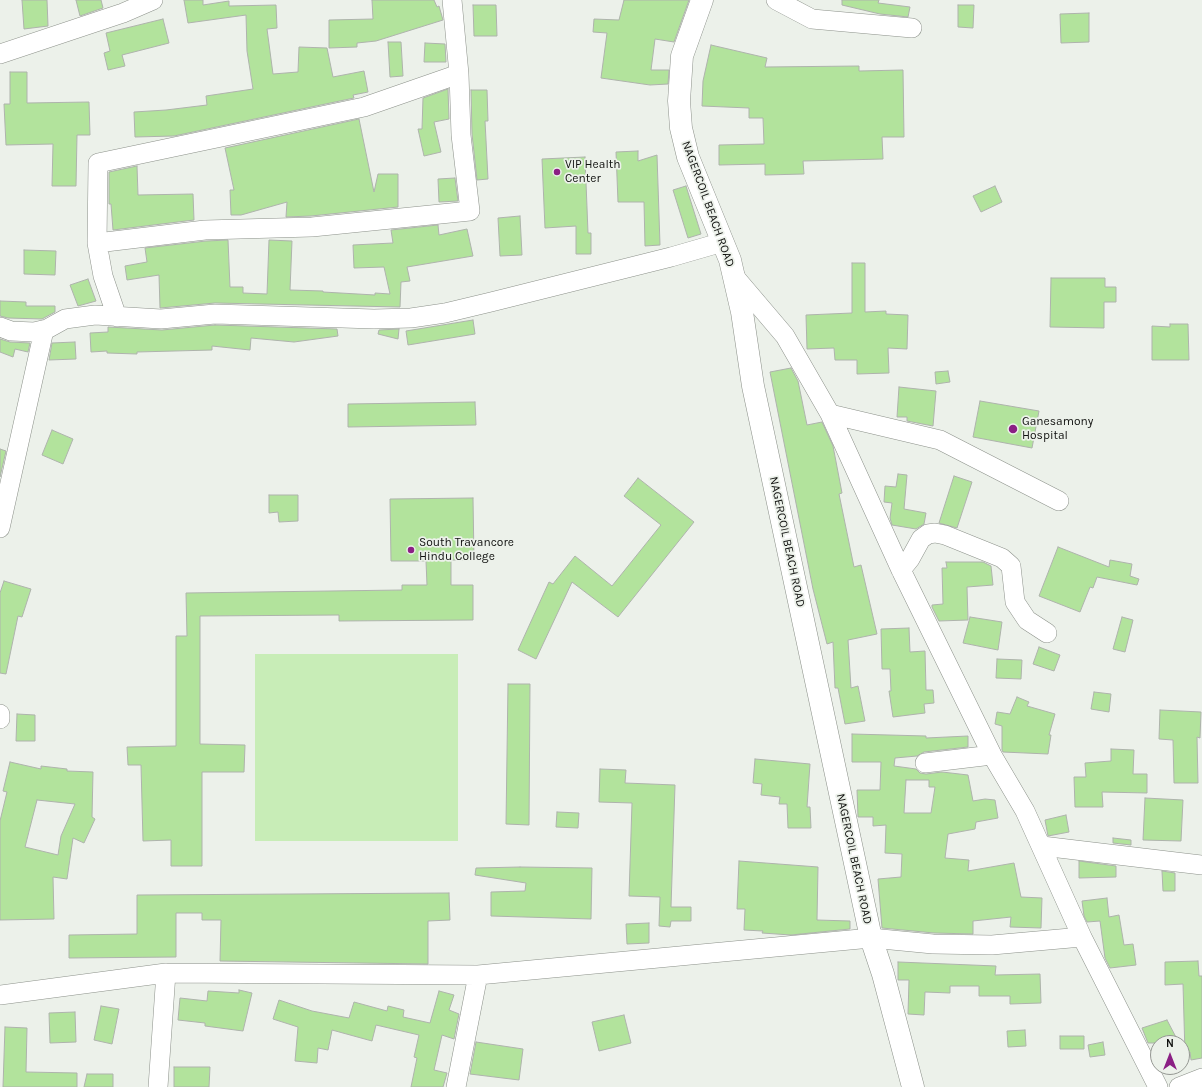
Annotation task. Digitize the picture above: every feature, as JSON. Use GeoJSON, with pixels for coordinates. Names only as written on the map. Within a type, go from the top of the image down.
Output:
{"type":"FeatureCollection","features":[{"type":"Feature","properties":{"kind":"main road","name":"NAGERCOIL BEACH ROAD"},"geometry":{"type":"LineString","coordinates":[[702,0],[682,56],[679,101],[680,121],[688,157],[723,242],[734,276],[743,316],[754,386],[871,938],[883,974],[913,1087]]}},
{"type":"Feature","properties":{"kind":"street"},"geometry":{"type":"LineString","coordinates":[[0,54],[123,7],[153,0]]}},
{"type":"Feature","properties":{"kind":"street"},"geometry":{"type":"LineString","coordinates":[[97,243],[204,230],[312,227],[470,211],[461,135],[459,74],[452,0]]}},
{"type":"Feature","properties":{"kind":"street"},"geometry":{"type":"LineString","coordinates":[[776,0],[812,19],[912,28]]}},
{"type":"Feature","properties":{"kind":"street"},"geometry":{"type":"LineString","coordinates":[[117,317],[103,276],[97,243],[98,163],[364,107],[459,74]]}},
{"type":"Feature","properties":{"kind":"street"},"geometry":{"type":"LineString","coordinates":[[0,328],[34,332],[44,330],[65,319],[80,316],[161,319],[215,314],[374,319],[411,318],[445,314],[671,257],[723,242]]}},
{"type":"Feature","properties":{"kind":"street"},"geometry":{"type":"LineString","coordinates":[[734,276],[785,336],[830,414],[901,570],[992,755],[1025,811],[1082,937],[1158,1087]]}},
{"type":"Feature","properties":{"kind":"street"},"geometry":{"type":"LineString","coordinates":[[0,528],[44,330]]}},
{"type":"Feature","properties":{"kind":"street"},"geometry":{"type":"LineString","coordinates":[[830,414],[940,440],[1059,501]]}},
{"type":"Feature","properties":{"kind":"street"},"geometry":{"type":"LineString","coordinates":[[901,570],[910,559],[921,539],[928,534],[935,533],[945,535],[1002,558],[1011,566],[1015,602],[1028,620],[1047,633]]}},
{"type":"Feature","properties":{"kind":"street"},"geometry":{"type":"LineString","coordinates":[[0,714],[0,719]]}},
{"type":"Feature","properties":{"kind":"street"},"geometry":{"type":"LineString","coordinates":[[925,763],[992,755]]}},
{"type":"Feature","properties":{"kind":"street"},"geometry":{"type":"LineString","coordinates":[[1042,846],[1202,865]]}},
{"type":"Feature","properties":{"kind":"street"},"geometry":{"type":"LineString","coordinates":[[0,995],[166,973],[478,975],[871,938],[933,944],[992,945],[1082,937]]}},
{"type":"Feature","properties":{"kind":"street"},"geometry":{"type":"LineString","coordinates":[[158,1087],[166,973]]}},
{"type":"Feature","properties":{"kind":"street"},"geometry":{"type":"LineString","coordinates":[[456,1087],[478,975]]}},
{"type":"Feature","properties":{"kind":"street"},"geometry":{"type":"LineString","coordinates":[[1179,1087],[1202,1078]]}},
{"type":"Feature","properties":{"kind":"green space"},"geometry":{"type":"Polygon","coordinates":[[[255,654],[458,654],[458,841],[255,841],[255,654]]]}},
{"type":"Feature","properties":{"kind":"building"},"geometry":{"type":"Polygon","coordinates":[[[22,0],[47,0],[48,26],[24,29],[22,0]]]}},
{"type":"Feature","properties":{"kind":"building"},"geometry":{"type":"Polygon","coordinates":[[[76,0],[101,0],[103,8],[80,16],[76,0]]]}},
{"type":"Feature","properties":{"kind":"building"},"geometry":{"type":"Polygon","coordinates":[[[184,0],[203,0],[203,5],[229,1],[229,6],[276,5],[277,28],[267,29],[273,74],[298,72],[299,47],[327,48],[333,77],[364,71],[368,92],[353,95],[354,98],[174,136],[135,137],[134,112],[207,105],[206,96],[253,89],[247,51],[246,15],[188,23],[184,0]]]}},
{"type":"Feature","properties":{"kind":"building"},"geometry":{"type":"Polygon","coordinates":[[[372,0],[434,0],[437,7],[439,6],[443,20],[376,41],[357,43],[357,47],[329,48],[329,20],[373,19],[372,0]]]}},
{"type":"Feature","properties":{"kind":"building"},"geometry":{"type":"Polygon","coordinates":[[[624,0],[689,0],[674,42],[655,39],[651,70],[669,70],[668,84],[650,85],[601,78],[607,33],[593,32],[594,19],[619,20],[624,0]]]}},
{"type":"Feature","properties":{"kind":"building"},"geometry":{"type":"Polygon","coordinates":[[[842,0],[879,0],[878,3],[910,7],[908,17],[880,14],[842,5],[842,0]]]}},
{"type":"Feature","properties":{"kind":"building"},"geometry":{"type":"Polygon","coordinates":[[[473,5],[496,5],[497,36],[474,36],[473,5]]]}},
{"type":"Feature","properties":{"kind":"building"},"geometry":{"type":"Polygon","coordinates":[[[958,5],[974,5],[973,28],[958,27],[958,5]]]}},
{"type":"Feature","properties":{"kind":"building"},"geometry":{"type":"Polygon","coordinates":[[[1089,13],[1089,42],[1061,43],[1060,14],[1089,13]]]}},
{"type":"Feature","properties":{"kind":"building"},"geometry":{"type":"Polygon","coordinates":[[[163,19],[169,43],[122,55],[125,66],[108,70],[104,53],[110,51],[106,33],[163,19]]]}},
{"type":"Feature","properties":{"kind":"building"},"geometry":{"type":"Polygon","coordinates":[[[388,42],[401,42],[403,76],[390,77],[388,42]]]}},
{"type":"Feature","properties":{"kind":"building"},"geometry":{"type":"Polygon","coordinates":[[[425,43],[445,44],[446,62],[424,62],[425,43]]]}},
{"type":"Feature","properties":{"kind":"building"},"geometry":{"type":"Polygon","coordinates":[[[711,45],[767,58],[765,67],[859,66],[859,71],[903,70],[904,137],[882,137],[883,159],[803,161],[804,174],[765,175],[765,164],[719,165],[719,145],[764,144],[763,118],[749,118],[749,108],[702,106],[703,81],[711,45]]]}},
{"type":"Feature","properties":{"kind":"building"},"geometry":{"type":"Polygon","coordinates":[[[10,72],[27,72],[27,103],[89,102],[90,135],[77,135],[76,186],[52,186],[53,144],[6,145],[4,104],[10,104],[10,72]]]}},
{"type":"Feature","properties":{"kind":"building"},"geometry":{"type":"Polygon","coordinates":[[[448,89],[449,119],[434,122],[441,152],[424,156],[418,129],[422,129],[423,98],[448,89]]]}},
{"type":"Feature","properties":{"kind":"building"},"geometry":{"type":"Polygon","coordinates":[[[471,90],[487,90],[488,121],[485,121],[488,179],[477,180],[472,134],[471,90]]]}},
{"type":"Feature","properties":{"kind":"building"},"geometry":{"type":"Polygon","coordinates":[[[359,119],[374,192],[378,174],[398,174],[398,207],[311,216],[286,217],[287,202],[241,215],[231,215],[230,190],[234,190],[225,148],[359,119]]]}},
{"type":"Feature","properties":{"kind":"building"},"geometry":{"type":"Polygon","coordinates":[[[638,151],[638,161],[657,155],[660,245],[645,246],[644,202],[618,202],[616,152],[638,151]]]}},
{"type":"Feature","properties":{"kind":"building"},"geometry":{"type":"Polygon","coordinates":[[[585,157],[588,233],[591,233],[591,254],[576,254],[576,226],[545,228],[542,159],[585,157]]]}},
{"type":"Feature","properties":{"kind":"building"},"geometry":{"type":"Polygon","coordinates":[[[137,166],[138,195],[193,194],[194,220],[113,230],[111,204],[109,204],[109,172],[137,166]]]}},
{"type":"Feature","properties":{"kind":"building"},"geometry":{"type":"Polygon","coordinates":[[[455,178],[458,201],[439,202],[438,179],[455,178]]]}},
{"type":"Feature","properties":{"kind":"building"},"geometry":{"type":"Polygon","coordinates":[[[686,186],[701,234],[688,238],[673,190],[686,186]]]}},
{"type":"Feature","properties":{"kind":"building"},"geometry":{"type":"Polygon","coordinates":[[[995,186],[1002,202],[981,212],[973,196],[995,186]]]}},
{"type":"Feature","properties":{"kind":"building"},"geometry":{"type":"Polygon","coordinates":[[[520,216],[522,255],[500,256],[498,218],[520,216]]]}},
{"type":"Feature","properties":{"kind":"building"},"geometry":{"type":"Polygon","coordinates":[[[438,225],[439,235],[467,229],[473,256],[407,267],[410,281],[401,282],[400,307],[215,303],[160,308],[159,275],[127,280],[125,266],[147,262],[145,248],[228,240],[230,287],[243,287],[243,293],[267,294],[269,240],[292,241],[290,290],[375,295],[375,293],[390,294],[384,267],[354,268],[353,245],[393,243],[391,230],[438,225]]]}},
{"type":"Feature","properties":{"kind":"building"},"geometry":{"type":"Polygon","coordinates":[[[24,250],[56,251],[55,275],[24,274],[24,250]]]}},
{"type":"Feature","properties":{"kind":"building"},"geometry":{"type":"Polygon","coordinates":[[[852,263],[865,263],[865,312],[886,311],[886,314],[908,315],[907,349],[888,348],[889,373],[857,374],[857,360],[835,360],[834,348],[807,349],[806,315],[852,313],[852,263]]]}},
{"type":"Feature","properties":{"kind":"building"},"geometry":{"type":"Polygon","coordinates":[[[1051,278],[1105,278],[1105,287],[1116,287],[1116,302],[1104,302],[1104,328],[1050,327],[1051,278]]]}},
{"type":"Feature","properties":{"kind":"building"},"geometry":{"type":"Polygon","coordinates":[[[88,279],[96,301],[78,306],[70,285],[88,279]]]}},
{"type":"Feature","properties":{"kind":"building"},"geometry":{"type":"Polygon","coordinates":[[[0,301],[26,302],[26,306],[55,306],[55,312],[42,319],[8,318],[0,316],[0,301]]]}},
{"type":"Feature","properties":{"kind":"building"},"geometry":{"type":"Polygon","coordinates":[[[473,320],[475,334],[408,345],[406,331],[473,320]]]}},
{"type":"Feature","properties":{"kind":"building"},"geometry":{"type":"Polygon","coordinates":[[[1170,324],[1188,324],[1189,360],[1152,360],[1152,326],[1170,327],[1170,324]]]}},
{"type":"Feature","properties":{"kind":"building"},"geometry":{"type":"Polygon","coordinates":[[[215,325],[337,329],[338,336],[294,342],[251,338],[250,350],[212,346],[212,350],[137,352],[137,354],[107,353],[107,351],[91,352],[90,333],[108,332],[108,327],[162,330],[215,325]]]}},
{"type":"Feature","properties":{"kind":"building"},"geometry":{"type":"Polygon","coordinates":[[[399,329],[398,339],[378,334],[379,330],[399,329]]]}},
{"type":"Feature","properties":{"kind":"building"},"geometry":{"type":"Polygon","coordinates":[[[0,339],[10,342],[30,343],[28,352],[15,349],[13,357],[0,352],[0,339]]]}},
{"type":"Feature","properties":{"kind":"building"},"geometry":{"type":"Polygon","coordinates":[[[75,342],[76,359],[49,360],[52,343],[75,342]]]}},
{"type":"Feature","properties":{"kind":"building"},"geometry":{"type":"Polygon","coordinates":[[[791,368],[798,381],[807,425],[822,422],[833,446],[842,493],[839,494],[854,567],[861,565],[877,634],[848,640],[851,688],[858,686],[865,721],[845,724],[838,688],[835,688],[833,642],[827,644],[813,589],[770,372],[791,368]]]}},
{"type":"Feature","properties":{"kind":"building"},"geometry":{"type":"Polygon","coordinates":[[[948,371],[950,382],[936,384],[935,372],[948,371]]]}},
{"type":"Feature","properties":{"kind":"building"},"geometry":{"type":"Polygon","coordinates":[[[899,387],[936,391],[933,426],[907,421],[907,417],[897,417],[899,387]]]}},
{"type":"Feature","properties":{"kind":"building"},"geometry":{"type":"Polygon","coordinates":[[[980,401],[1039,411],[1032,448],[973,437],[980,401]]]}},
{"type":"Feature","properties":{"kind":"building"},"geometry":{"type":"Polygon","coordinates":[[[475,402],[476,425],[348,427],[348,404],[475,402]]]}},
{"type":"Feature","properties":{"kind":"building"},"geometry":{"type":"Polygon","coordinates":[[[52,430],[73,439],[63,464],[42,455],[52,430]]]}},
{"type":"Feature","properties":{"kind":"building"},"geometry":{"type":"Polygon","coordinates":[[[0,449],[6,451],[0,477],[0,449]]]}},
{"type":"Feature","properties":{"kind":"building"},"geometry":{"type":"Polygon","coordinates":[[[898,474],[907,475],[904,509],[926,513],[924,524],[916,529],[892,525],[890,518],[892,503],[884,502],[885,486],[896,487],[898,474]]]}},
{"type":"Feature","properties":{"kind":"building"},"geometry":{"type":"Polygon","coordinates":[[[954,476],[972,482],[957,528],[939,523],[954,476]]]}},
{"type":"Feature","properties":{"kind":"building"},"geometry":{"type":"Polygon","coordinates":[[[638,478],[694,522],[618,617],[572,582],[536,659],[518,650],[549,582],[553,584],[575,556],[612,586],[661,525],[624,496],[638,478]]]}},
{"type":"Feature","properties":{"kind":"building"},"geometry":{"type":"Polygon","coordinates":[[[269,495],[298,495],[298,521],[279,522],[278,512],[269,513],[269,495]]]}},
{"type":"Feature","properties":{"kind":"building"},"geometry":{"type":"Polygon","coordinates":[[[473,498],[474,560],[451,560],[451,585],[473,585],[473,620],[339,621],[339,615],[200,616],[200,744],[245,745],[244,772],[202,772],[202,866],[171,866],[171,840],[143,841],[141,765],[128,765],[127,747],[176,746],[176,636],[187,636],[186,593],[402,590],[402,585],[427,585],[426,561],[391,561],[390,499],[473,498]]]}},
{"type":"Feature","properties":{"kind":"building"},"geometry":{"type":"Polygon","coordinates":[[[1058,547],[1109,567],[1110,560],[1132,564],[1130,576],[1139,579],[1137,585],[1097,577],[1093,588],[1090,587],[1080,612],[1039,596],[1058,547]]]}},
{"type":"Feature","properties":{"kind":"building"},"geometry":{"type":"Polygon","coordinates":[[[946,562],[983,562],[991,566],[993,585],[967,587],[968,620],[939,621],[932,607],[932,605],[943,604],[942,568],[947,568],[946,562]]]}},
{"type":"Feature","properties":{"kind":"building"},"geometry":{"type":"Polygon","coordinates":[[[4,581],[31,589],[22,617],[18,616],[6,674],[0,673],[0,593],[4,581]]]}},
{"type":"Feature","properties":{"kind":"building"},"geometry":{"type":"Polygon","coordinates":[[[970,617],[1002,622],[998,650],[963,643],[970,617]]]}},
{"type":"Feature","properties":{"kind":"building"},"geometry":{"type":"Polygon","coordinates":[[[1122,617],[1133,620],[1125,652],[1113,649],[1122,617]]]}},
{"type":"Feature","properties":{"kind":"building"},"geometry":{"type":"Polygon","coordinates":[[[909,628],[910,652],[925,651],[926,690],[933,690],[934,703],[924,704],[925,713],[893,717],[889,691],[891,691],[890,669],[882,669],[881,629],[909,628]]]}},
{"type":"Feature","properties":{"kind":"building"},"geometry":{"type":"Polygon","coordinates":[[[1039,647],[1060,655],[1054,671],[1033,664],[1039,647]]]}},
{"type":"Feature","properties":{"kind":"building"},"geometry":{"type":"Polygon","coordinates":[[[997,659],[1022,660],[1021,679],[996,678],[997,659]]]}},
{"type":"Feature","properties":{"kind":"building"},"geometry":{"type":"Polygon","coordinates":[[[508,684],[530,684],[529,825],[506,824],[508,684]]]}},
{"type":"Feature","properties":{"kind":"building"},"geometry":{"type":"Polygon","coordinates":[[[1094,692],[1111,694],[1109,712],[1091,709],[1094,692]]]}},
{"type":"Feature","properties":{"kind":"building"},"geometry":{"type":"Polygon","coordinates":[[[1017,697],[1029,702],[1027,706],[1055,714],[1049,735],[1051,735],[1048,754],[1003,752],[1002,726],[995,724],[997,712],[1010,714],[1017,697]]]}},
{"type":"Feature","properties":{"kind":"building"},"geometry":{"type":"Polygon","coordinates":[[[1160,710],[1201,712],[1200,738],[1197,737],[1198,783],[1174,783],[1173,740],[1159,739],[1160,710]]]}},
{"type":"Feature","properties":{"kind":"building"},"geometry":{"type":"Polygon","coordinates":[[[17,714],[35,715],[35,741],[16,741],[17,714]]]}},
{"type":"Feature","properties":{"kind":"building"},"geometry":{"type":"Polygon","coordinates":[[[852,734],[926,736],[926,738],[968,736],[968,747],[924,752],[917,756],[895,758],[894,766],[916,769],[920,773],[926,774],[942,772],[968,775],[973,801],[985,799],[995,800],[998,818],[976,822],[975,829],[948,834],[945,858],[969,860],[968,871],[1014,863],[1021,897],[1042,898],[1041,928],[1010,927],[1011,917],[973,921],[973,934],[934,933],[882,928],[878,879],[901,877],[902,854],[885,853],[886,825],[873,826],[873,817],[858,817],[857,790],[880,790],[881,762],[852,762],[852,734]],[[906,780],[904,813],[931,813],[935,787],[929,787],[929,780],[906,780]]]}},
{"type":"Feature","properties":{"kind":"building"},"geometry":{"type":"Polygon","coordinates":[[[1111,749],[1134,750],[1133,774],[1147,774],[1147,793],[1102,792],[1103,807],[1075,807],[1074,777],[1086,777],[1085,763],[1111,761],[1111,749]]]}},
{"type":"Feature","properties":{"kind":"building"},"geometry":{"type":"Polygon","coordinates":[[[755,759],[810,764],[807,807],[810,807],[811,828],[788,828],[787,804],[779,804],[780,797],[761,795],[762,784],[753,783],[755,759]]]}},
{"type":"Feature","properties":{"kind":"building"},"geometry":{"type":"Polygon","coordinates":[[[10,762],[41,769],[41,766],[67,769],[67,771],[93,772],[92,817],[95,819],[84,843],[73,838],[67,879],[53,877],[54,919],[0,920],[0,821],[7,792],[3,791],[10,762]],[[37,800],[25,847],[58,855],[61,836],[75,804],[37,800]]]}},
{"type":"Feature","properties":{"kind":"building"},"geometry":{"type":"Polygon","coordinates":[[[600,769],[626,770],[625,783],[675,785],[671,907],[691,907],[691,921],[671,921],[670,927],[659,926],[660,897],[629,896],[632,803],[599,802],[600,769]]]}},
{"type":"Feature","properties":{"kind":"building"},"geometry":{"type":"Polygon","coordinates":[[[1145,798],[1183,800],[1181,841],[1143,840],[1145,798]]]}},
{"type":"Feature","properties":{"kind":"building"},"geometry":{"type":"Polygon","coordinates":[[[557,812],[579,813],[578,828],[556,827],[557,812]]]}},
{"type":"Feature","properties":{"kind":"building"},"geometry":{"type":"Polygon","coordinates":[[[1066,815],[1069,832],[1048,836],[1045,820],[1066,815]]]}},
{"type":"Feature","properties":{"kind":"building"},"geometry":{"type":"Polygon","coordinates":[[[1113,838],[1131,840],[1131,845],[1113,843],[1113,838]]]}},
{"type":"Feature","properties":{"kind":"building"},"geometry":{"type":"Polygon","coordinates":[[[739,861],[818,867],[817,920],[850,921],[850,929],[791,935],[744,930],[745,909],[737,909],[739,861]]]}},
{"type":"Feature","properties":{"kind":"building"},"geometry":{"type":"Polygon","coordinates":[[[1079,861],[1116,866],[1116,877],[1079,878],[1079,861]]]}},
{"type":"Feature","properties":{"kind":"building"},"geometry":{"type":"Polygon","coordinates":[[[476,868],[592,868],[591,919],[491,916],[491,892],[525,891],[526,883],[475,875],[476,868]]]}},
{"type":"Feature","properties":{"kind":"building"},"geometry":{"type":"Polygon","coordinates":[[[1162,871],[1175,873],[1175,891],[1163,891],[1162,871]]]}},
{"type":"Feature","properties":{"kind":"building"},"geometry":{"type":"Polygon","coordinates":[[[449,893],[450,920],[428,921],[428,964],[220,961],[221,920],[202,920],[202,913],[176,913],[176,957],[69,958],[69,935],[137,934],[137,895],[449,893]]]}},
{"type":"Feature","properties":{"kind":"building"},"geometry":{"type":"Polygon","coordinates":[[[1107,898],[1109,917],[1119,915],[1124,945],[1133,944],[1136,965],[1110,968],[1105,958],[1100,921],[1087,922],[1084,916],[1082,901],[1107,898]]]}},
{"type":"Feature","properties":{"kind":"building"},"geometry":{"type":"Polygon","coordinates":[[[649,923],[649,943],[627,944],[626,924],[649,923]]]}},
{"type":"Feature","properties":{"kind":"building"},"geometry":{"type":"Polygon","coordinates":[[[1198,961],[1199,976],[1202,976],[1202,1058],[1191,1060],[1190,1035],[1184,1035],[1183,984],[1165,985],[1165,962],[1198,961]]]}},
{"type":"Feature","properties":{"kind":"building"},"geometry":{"type":"Polygon","coordinates":[[[898,962],[996,966],[995,975],[1040,974],[1041,1003],[1010,1004],[1010,996],[979,996],[979,986],[950,986],[950,993],[925,992],[924,1015],[908,1014],[909,980],[898,980],[898,962]]]}},
{"type":"Feature","properties":{"kind":"building"},"geometry":{"type":"Polygon","coordinates":[[[239,990],[252,993],[243,1031],[205,1026],[205,1023],[178,1020],[180,998],[207,1001],[208,991],[239,993],[239,990]]]}},
{"type":"Feature","properties":{"kind":"building"},"geometry":{"type":"Polygon","coordinates":[[[439,991],[454,995],[449,1010],[459,1014],[454,1039],[442,1035],[434,1070],[447,1073],[443,1087],[411,1087],[417,1058],[414,1057],[419,1035],[376,1025],[372,1041],[332,1030],[328,1050],[318,1048],[317,1063],[295,1061],[298,1027],[273,1019],[279,1000],[312,1011],[349,1018],[354,1002],[387,1011],[388,1006],[404,1010],[403,1017],[430,1023],[439,991]]]}},
{"type":"Feature","properties":{"kind":"building"},"geometry":{"type":"Polygon","coordinates":[[[101,1006],[119,1009],[112,1044],[94,1040],[101,1006]]]}},
{"type":"Feature","properties":{"kind":"building"},"geometry":{"type":"Polygon","coordinates":[[[75,1012],[76,1042],[50,1043],[49,1013],[75,1012]]]}},
{"type":"Feature","properties":{"kind":"building"},"geometry":{"type":"Polygon","coordinates":[[[624,1015],[631,1043],[599,1051],[592,1022],[624,1015]]]}},
{"type":"Feature","properties":{"kind":"building"},"geometry":{"type":"Polygon","coordinates":[[[1167,1020],[1175,1035],[1150,1035],[1150,1043],[1148,1043],[1142,1028],[1167,1020]]]}},
{"type":"Feature","properties":{"kind":"building"},"geometry":{"type":"Polygon","coordinates":[[[5,1027],[27,1028],[26,1072],[77,1073],[77,1087],[3,1087],[5,1027]]]}},
{"type":"Feature","properties":{"kind":"building"},"geometry":{"type":"Polygon","coordinates":[[[1025,1030],[1026,1046],[1008,1047],[1007,1031],[1025,1030]]]}},
{"type":"Feature","properties":{"kind":"building"},"geometry":{"type":"Polygon","coordinates":[[[1060,1036],[1084,1036],[1084,1049],[1060,1049],[1060,1036]]]}},
{"type":"Feature","properties":{"kind":"building"},"geometry":{"type":"Polygon","coordinates":[[[476,1042],[523,1049],[519,1080],[470,1074],[476,1042]]]}},
{"type":"Feature","properties":{"kind":"building"},"geometry":{"type":"Polygon","coordinates":[[[1103,1042],[1105,1055],[1090,1057],[1088,1045],[1103,1042]]]}},
{"type":"Feature","properties":{"kind":"building"},"geometry":{"type":"Polygon","coordinates":[[[174,1067],[210,1067],[209,1087],[174,1087],[174,1067]]]}},
{"type":"Feature","properties":{"kind":"building"},"geometry":{"type":"Polygon","coordinates":[[[87,1074],[113,1074],[113,1087],[84,1087],[87,1074]]]}},
{"type":"Feature","properties":{"kind":"place","name":"VIP Health Center"},"geometry":{"type":"Point","coordinates":[557,172]}},
{"type":"Feature","properties":{"kind":"place","name":"Ganesamony Hospital"},"geometry":{"type":"Point","coordinates":[1013,429]}},
{"type":"Feature","properties":{"kind":"place","name":"South Travancore Hindu College"},"geometry":{"type":"Point","coordinates":[411,550]}}]}
